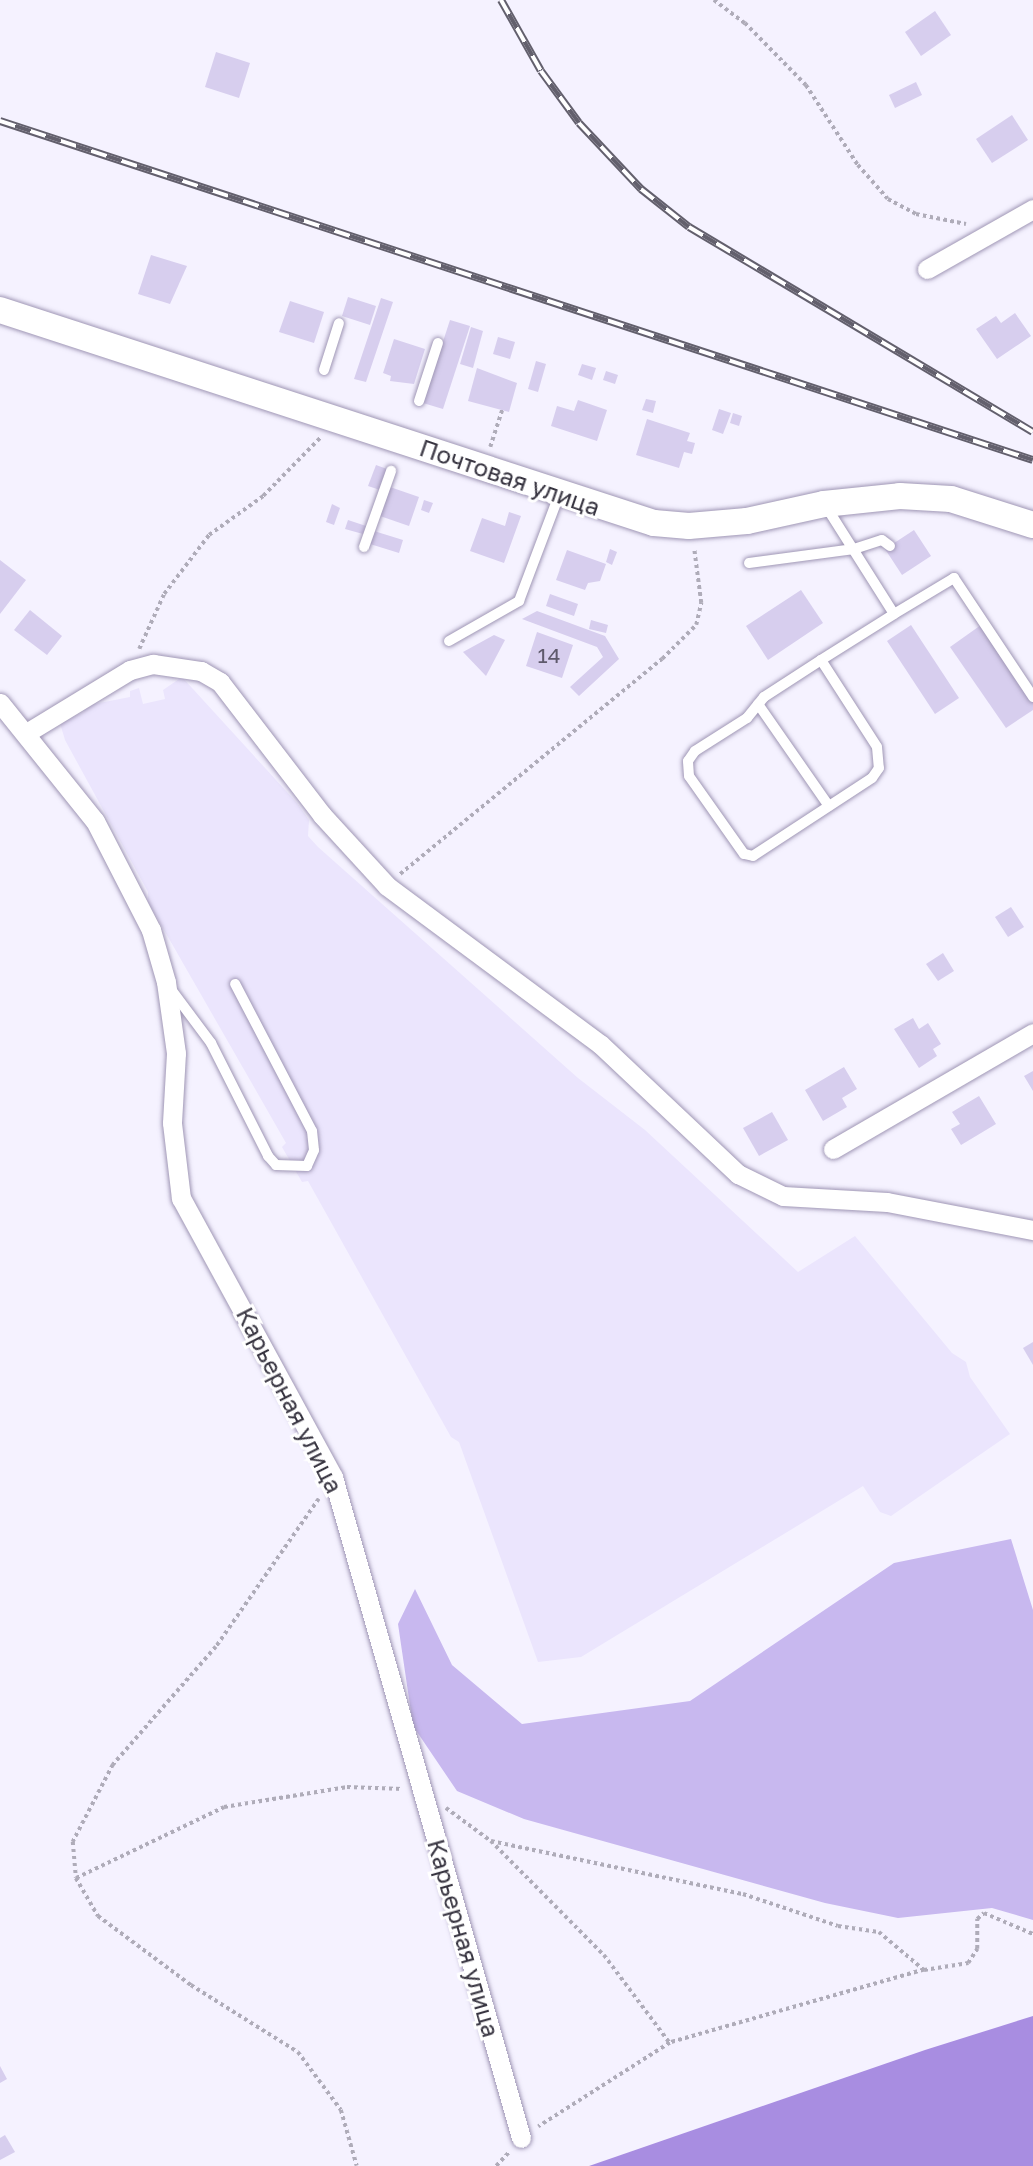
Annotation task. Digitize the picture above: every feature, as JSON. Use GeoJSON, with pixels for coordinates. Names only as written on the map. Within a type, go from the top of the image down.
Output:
{"type":"FeatureCollection","features":[{"type":"Feature","properties":{"kind":"street"},"geometry":{"type":"LineString","coordinates":[[926,269],[1033,209]]}},
{"type":"Feature","properties":{"kind":"street","name":"Почтовая улица"},"geometry":{"type":"LineString","coordinates":[[0,310],[654,523],[689,526],[747,522],[824,504],[901,496],[951,499],[1033,524]]}},
{"type":"Feature","properties":{"kind":"street"},"geometry":{"type":"LineString","coordinates":[[28,732],[130,670],[153,664],[178,665],[220,682],[322,816],[387,886],[600,1044],[738,1174],[759,1188],[783,1196],[887,1202],[1033,1230]]}},
{"type":"Feature","properties":{"kind":"street","name":"Карьерная улица"},"geometry":{"type":"LineString","coordinates":[[0,703],[28,732],[95,821],[151,930],[166,982],[176,1053],[172,1123],[181,1198],[333,1477],[521,2138]]}},
{"type":"Feature","properties":{"kind":"street"},"geometry":{"type":"LineString","coordinates":[[833,1149],[1033,1033]]}},
{"type":"Feature","properties":{"kind":"lane"},"geometry":{"type":"LineString","coordinates":[[324,370],[340,323]]}},
{"type":"Feature","properties":{"kind":"lane"},"geometry":{"type":"LineString","coordinates":[[419,401],[438,342]]}},
{"type":"Feature","properties":{"kind":"lane"},"geometry":{"type":"LineString","coordinates":[[364,547],[391,471]]}},
{"type":"Feature","properties":{"kind":"lane"},"geometry":{"type":"LineString","coordinates":[[449,641],[519,601],[559,494]]}},
{"type":"Feature","properties":{"kind":"lane"},"geometry":{"type":"LineString","coordinates":[[824,504],[894,614]]}},
{"type":"Feature","properties":{"kind":"lane"},"geometry":{"type":"LineString","coordinates":[[749,563],[854,549],[882,540],[890,546]]}},
{"type":"Feature","properties":{"kind":"lane"},"geometry":{"type":"LineString","coordinates":[[821,660],[880,757],[872,778],[753,856],[744,854],[689,776],[688,761],[695,751],[747,718],[758,704],[821,660],[954,578],[1033,697]]}},
{"type":"Feature","properties":{"kind":"lane"},"geometry":{"type":"LineString","coordinates":[[758,704],[829,806]]}},
{"type":"Feature","properties":{"kind":"lane"},"geometry":{"type":"LineString","coordinates":[[166,982],[211,1044],[268,1156],[276,1165],[307,1166],[314,1150],[312,1131],[235,984]]}},
{"type":"Feature","properties":{"kind":"path"},"geometry":{"type":"LineString","coordinates":[[714,0],[745,23],[806,85],[858,165],[888,199],[916,214],[969,224]]}},
{"type":"Feature","properties":{"kind":"path"},"geometry":{"type":"LineString","coordinates":[[496,427],[502,410]]}},
{"type":"Feature","properties":{"kind":"path"},"geometry":{"type":"LineString","coordinates":[[130,670],[164,594],[209,535],[263,496],[339,419]]}},
{"type":"Feature","properties":{"kind":"path"},"geometry":{"type":"LineString","coordinates":[[387,886],[452,827],[662,659],[696,625],[701,603],[689,526]]}},
{"type":"Feature","properties":{"kind":"path"},"geometry":{"type":"LineString","coordinates":[[333,1477],[292,1544],[216,1647],[113,1765],[73,1842],[76,1878],[98,1916],[191,1985],[298,2052],[341,2109],[357,2166]]}},
{"type":"Feature","properties":{"kind":"path"},"geometry":{"type":"LineString","coordinates":[[76,1878],[225,1807],[347,1787],[422,1790],[491,1841],[604,1955],[670,2043]]}},
{"type":"Feature","properties":{"kind":"path"},"geometry":{"type":"LineString","coordinates":[[491,1841],[743,1894],[838,1926],[879,1932],[924,1970]]}},
{"type":"Feature","properties":{"kind":"path"},"geometry":{"type":"LineString","coordinates":[[496,2166],[521,2138],[670,2043],[924,1970],[968,1963],[977,1949],[977,1919],[984,1913],[1033,1934]]}},
{"type":"Feature","properties":{"kind":"shaded area"},"geometry":{"type":"Polygon","coordinates":[[[182,677],[297,803],[309,820],[308,836],[318,847],[578,1078],[645,1130],[798,1272],[855,1236],[952,1353],[966,1362],[970,1377],[1010,1434],[891,1516],[880,1512],[863,1486],[581,1657],[538,1662],[459,1442],[451,1437],[308,1181],[302,1182],[282,1147],[286,1143],[148,902],[148,892],[65,740],[60,723],[84,712],[84,706],[130,697],[130,691],[139,688],[143,704],[165,699],[163,690],[182,677]]]}},
{"type":"Feature","properties":{"kind":"shaded area"},"geometry":{"type":"Polygon","coordinates":[[[1011,1539],[1033,1610],[1033,1920],[992,1908],[898,1918],[825,1903],[524,1819],[457,1791],[413,1726],[398,1624],[415,1589],[452,1665],[522,1724],[690,1701],[894,1563],[1011,1539]]]}},
{"type":"Feature","properties":{"kind":"shaded area"},"geometry":{"type":"Polygon","coordinates":[[[1033,2016],[1033,2166],[589,2166],[925,2050],[1033,2016]]]}},
{"type":"Feature","properties":{"kind":"building"},"geometry":{"type":"Polygon","coordinates":[[[935,11],[951,35],[921,56],[905,32],[935,11]]]}},
{"type":"Feature","properties":{"kind":"building"},"geometry":{"type":"Polygon","coordinates":[[[216,52],[250,63],[239,98],[205,87],[216,52]]]}},
{"type":"Feature","properties":{"kind":"building"},"geometry":{"type":"Polygon","coordinates":[[[916,82],[922,95],[895,108],[889,95],[916,82]]]}},
{"type":"Feature","properties":{"kind":"building"},"geometry":{"type":"Polygon","coordinates":[[[1012,115],[1028,140],[992,163],[976,139],[1012,115]]]}},
{"type":"Feature","properties":{"kind":"building"},"geometry":{"type":"Polygon","coordinates":[[[151,255],[187,266],[170,304],[138,294],[151,255]]]}},
{"type":"Feature","properties":{"kind":"building"},"geometry":{"type":"Polygon","coordinates":[[[348,297],[376,306],[370,325],[342,316],[348,297]]]}},
{"type":"Feature","properties":{"kind":"building"},"geometry":{"type":"Polygon","coordinates":[[[381,298],[393,302],[366,382],[354,379],[381,298]]]}},
{"type":"Feature","properties":{"kind":"building"},"geometry":{"type":"Polygon","coordinates":[[[290,301],[324,312],[314,343],[279,332],[290,301]]]}},
{"type":"Feature","properties":{"kind":"building"},"geometry":{"type":"Polygon","coordinates":[[[1015,313],[1031,336],[997,359],[976,329],[996,316],[1001,323],[1015,313]]]}},
{"type":"Feature","properties":{"kind":"building"},"geometry":{"type":"Polygon","coordinates":[[[450,320],[470,326],[443,409],[423,403],[450,320]]]}},
{"type":"Feature","properties":{"kind":"building"},"geometry":{"type":"Polygon","coordinates":[[[471,327],[483,331],[473,368],[460,364],[471,327]]]}},
{"type":"Feature","properties":{"kind":"building"},"geometry":{"type":"Polygon","coordinates":[[[498,337],[515,342],[510,359],[493,354],[498,337]]]}},
{"type":"Feature","properties":{"kind":"building"},"geometry":{"type":"Polygon","coordinates":[[[394,339],[425,349],[414,384],[390,381],[391,376],[383,373],[394,339]]]}},
{"type":"Feature","properties":{"kind":"building"},"geometry":{"type":"Polygon","coordinates":[[[536,361],[546,364],[538,392],[528,389],[536,361]]]}},
{"type":"Feature","properties":{"kind":"building"},"geometry":{"type":"Polygon","coordinates":[[[582,364],[596,368],[592,380],[578,375],[582,364]]]}},
{"type":"Feature","properties":{"kind":"building"},"geometry":{"type":"Polygon","coordinates":[[[477,368],[517,383],[509,412],[468,401],[477,368]]]}},
{"type":"Feature","properties":{"kind":"building"},"geometry":{"type":"Polygon","coordinates":[[[606,371],[618,375],[615,384],[603,380],[606,371]]]}},
{"type":"Feature","properties":{"kind":"building"},"geometry":{"type":"Polygon","coordinates":[[[646,399],[656,401],[653,413],[642,410],[646,399]]]}},
{"type":"Feature","properties":{"kind":"building"},"geometry":{"type":"Polygon","coordinates":[[[578,400],[607,410],[597,441],[551,426],[557,406],[574,411],[578,400]]]}},
{"type":"Feature","properties":{"kind":"building"},"geometry":{"type":"Polygon","coordinates":[[[719,409],[731,413],[723,434],[712,430],[719,409]]]}},
{"type":"Feature","properties":{"kind":"building"},"geometry":{"type":"Polygon","coordinates":[[[733,413],[742,416],[739,426],[730,423],[733,413]]]}},
{"type":"Feature","properties":{"kind":"building"},"geometry":{"type":"Polygon","coordinates":[[[647,419],[690,433],[687,441],[695,443],[692,454],[684,452],[679,468],[636,455],[647,419]]]}},
{"type":"Feature","properties":{"kind":"building"},"geometry":{"type":"Polygon","coordinates":[[[376,465],[387,469],[380,490],[368,486],[376,465]]]}},
{"type":"Feature","properties":{"kind":"building"},"geometry":{"type":"Polygon","coordinates":[[[390,487],[419,497],[409,526],[380,516],[390,487]]]}},
{"type":"Feature","properties":{"kind":"building"},"geometry":{"type":"Polygon","coordinates":[[[424,500],[433,503],[429,513],[421,510],[424,500]]]}},
{"type":"Feature","properties":{"kind":"building"},"geometry":{"type":"Polygon","coordinates":[[[332,504],[340,508],[334,525],[326,522],[332,504]]]}},
{"type":"Feature","properties":{"kind":"building"},"geometry":{"type":"Polygon","coordinates":[[[509,512],[521,516],[504,563],[470,551],[482,518],[505,526],[509,512]]]}},
{"type":"Feature","properties":{"kind":"building"},"geometry":{"type":"Polygon","coordinates":[[[348,520],[366,526],[363,534],[345,529],[348,520]]]}},
{"type":"Feature","properties":{"kind":"building"},"geometry":{"type":"Polygon","coordinates":[[[914,530],[931,556],[902,575],[885,549],[914,530]]]}},
{"type":"Feature","properties":{"kind":"building"},"geometry":{"type":"Polygon","coordinates":[[[374,531],[403,540],[399,553],[370,544],[374,531]]]}},
{"type":"Feature","properties":{"kind":"building"},"geometry":{"type":"Polygon","coordinates":[[[610,549],[617,552],[612,565],[606,562],[610,549]]]}},
{"type":"Feature","properties":{"kind":"building"},"geometry":{"type":"Polygon","coordinates":[[[567,550],[606,564],[600,581],[588,583],[585,590],[556,580],[567,550]]]}},
{"type":"Feature","properties":{"kind":"building"},"geometry":{"type":"Polygon","coordinates":[[[0,560],[26,580],[0,614],[0,560]]]}},
{"type":"Feature","properties":{"kind":"building"},"geometry":{"type":"Polygon","coordinates":[[[801,590],[823,623],[768,660],[746,626],[801,590]]]}},
{"type":"Feature","properties":{"kind":"building"},"geometry":{"type":"Polygon","coordinates":[[[550,594],[578,604],[574,616],[546,606],[550,594]]]}},
{"type":"Feature","properties":{"kind":"building"},"geometry":{"type":"Polygon","coordinates":[[[30,610],[62,636],[47,655],[14,630],[30,610]]]}},
{"type":"Feature","properties":{"kind":"building"},"geometry":{"type":"Polygon","coordinates":[[[537,611],[605,636],[619,659],[579,696],[570,687],[603,657],[597,647],[522,619],[537,611]]]}},
{"type":"Feature","properties":{"kind":"building"},"geometry":{"type":"Polygon","coordinates":[[[591,620],[608,625],[606,633],[589,629],[591,620]]]}},
{"type":"Feature","properties":{"kind":"building"},"geometry":{"type":"Polygon","coordinates":[[[911,625],[959,698],[935,714],[887,641],[911,625]]]}},
{"type":"Feature","properties":{"kind":"building"},"geometry":{"type":"Polygon","coordinates":[[[981,625],[1033,701],[1033,710],[1006,728],[950,647],[981,625]]]}},
{"type":"Feature","properties":{"kind":"building"},"geometry":{"type":"Polygon","coordinates":[[[537,632],[573,645],[562,678],[526,666],[537,632]]]}},
{"type":"Feature","properties":{"kind":"building"},"geometry":{"type":"Polygon","coordinates":[[[494,635],[505,640],[486,676],[463,652],[494,635]]]}},
{"type":"Feature","properties":{"kind":"building"},"geometry":{"type":"Polygon","coordinates":[[[1011,907],[1024,927],[1008,937],[995,917],[1011,907]]]}},
{"type":"Feature","properties":{"kind":"building"},"geometry":{"type":"Polygon","coordinates":[[[943,953],[954,971],[938,981],[926,964],[943,953]]]}},
{"type":"Feature","properties":{"kind":"building"},"geometry":{"type":"Polygon","coordinates":[[[913,1018],[919,1029],[928,1023],[941,1044],[933,1049],[937,1056],[919,1068],[894,1029],[913,1018]]]}},
{"type":"Feature","properties":{"kind":"building"},"geometry":{"type":"Polygon","coordinates":[[[844,1067],[857,1089],[842,1098],[847,1107],[823,1121],[805,1090],[844,1067]]]}},
{"type":"Feature","properties":{"kind":"building"},"geometry":{"type":"Polygon","coordinates":[[[1033,1071],[1033,1091],[1024,1076],[1033,1071]]]}},
{"type":"Feature","properties":{"kind":"building"},"geometry":{"type":"Polygon","coordinates":[[[979,1096],[996,1124],[961,1145],[951,1129],[960,1124],[952,1112],[979,1096]]]}},
{"type":"Feature","properties":{"kind":"building"},"geometry":{"type":"Polygon","coordinates":[[[772,1112],[788,1140],[759,1156],[743,1128],[772,1112]]]}},
{"type":"Feature","properties":{"kind":"building"},"geometry":{"type":"Polygon","coordinates":[[[1033,1342],[1033,1365],[1023,1348],[1033,1342]]]}},
{"type":"Feature","properties":{"kind":"building"},"geometry":{"type":"Polygon","coordinates":[[[0,2066],[7,2079],[0,2083],[0,2066]]]}},
{"type":"Feature","properties":{"kind":"building"},"geometry":{"type":"Polygon","coordinates":[[[5,2135],[15,2152],[0,2160],[0,2138],[5,2135]]]}},
{"type":"Feature","properties":{"kind":"railway"},"geometry":{"type":"LineString","coordinates":[[501,0],[541,71],[579,123],[641,189],[689,227],[1033,432]]}},
{"type":"Feature","properties":{"kind":"railway"},"geometry":{"type":"LineString","coordinates":[[0,121],[1033,460]]}}]}
